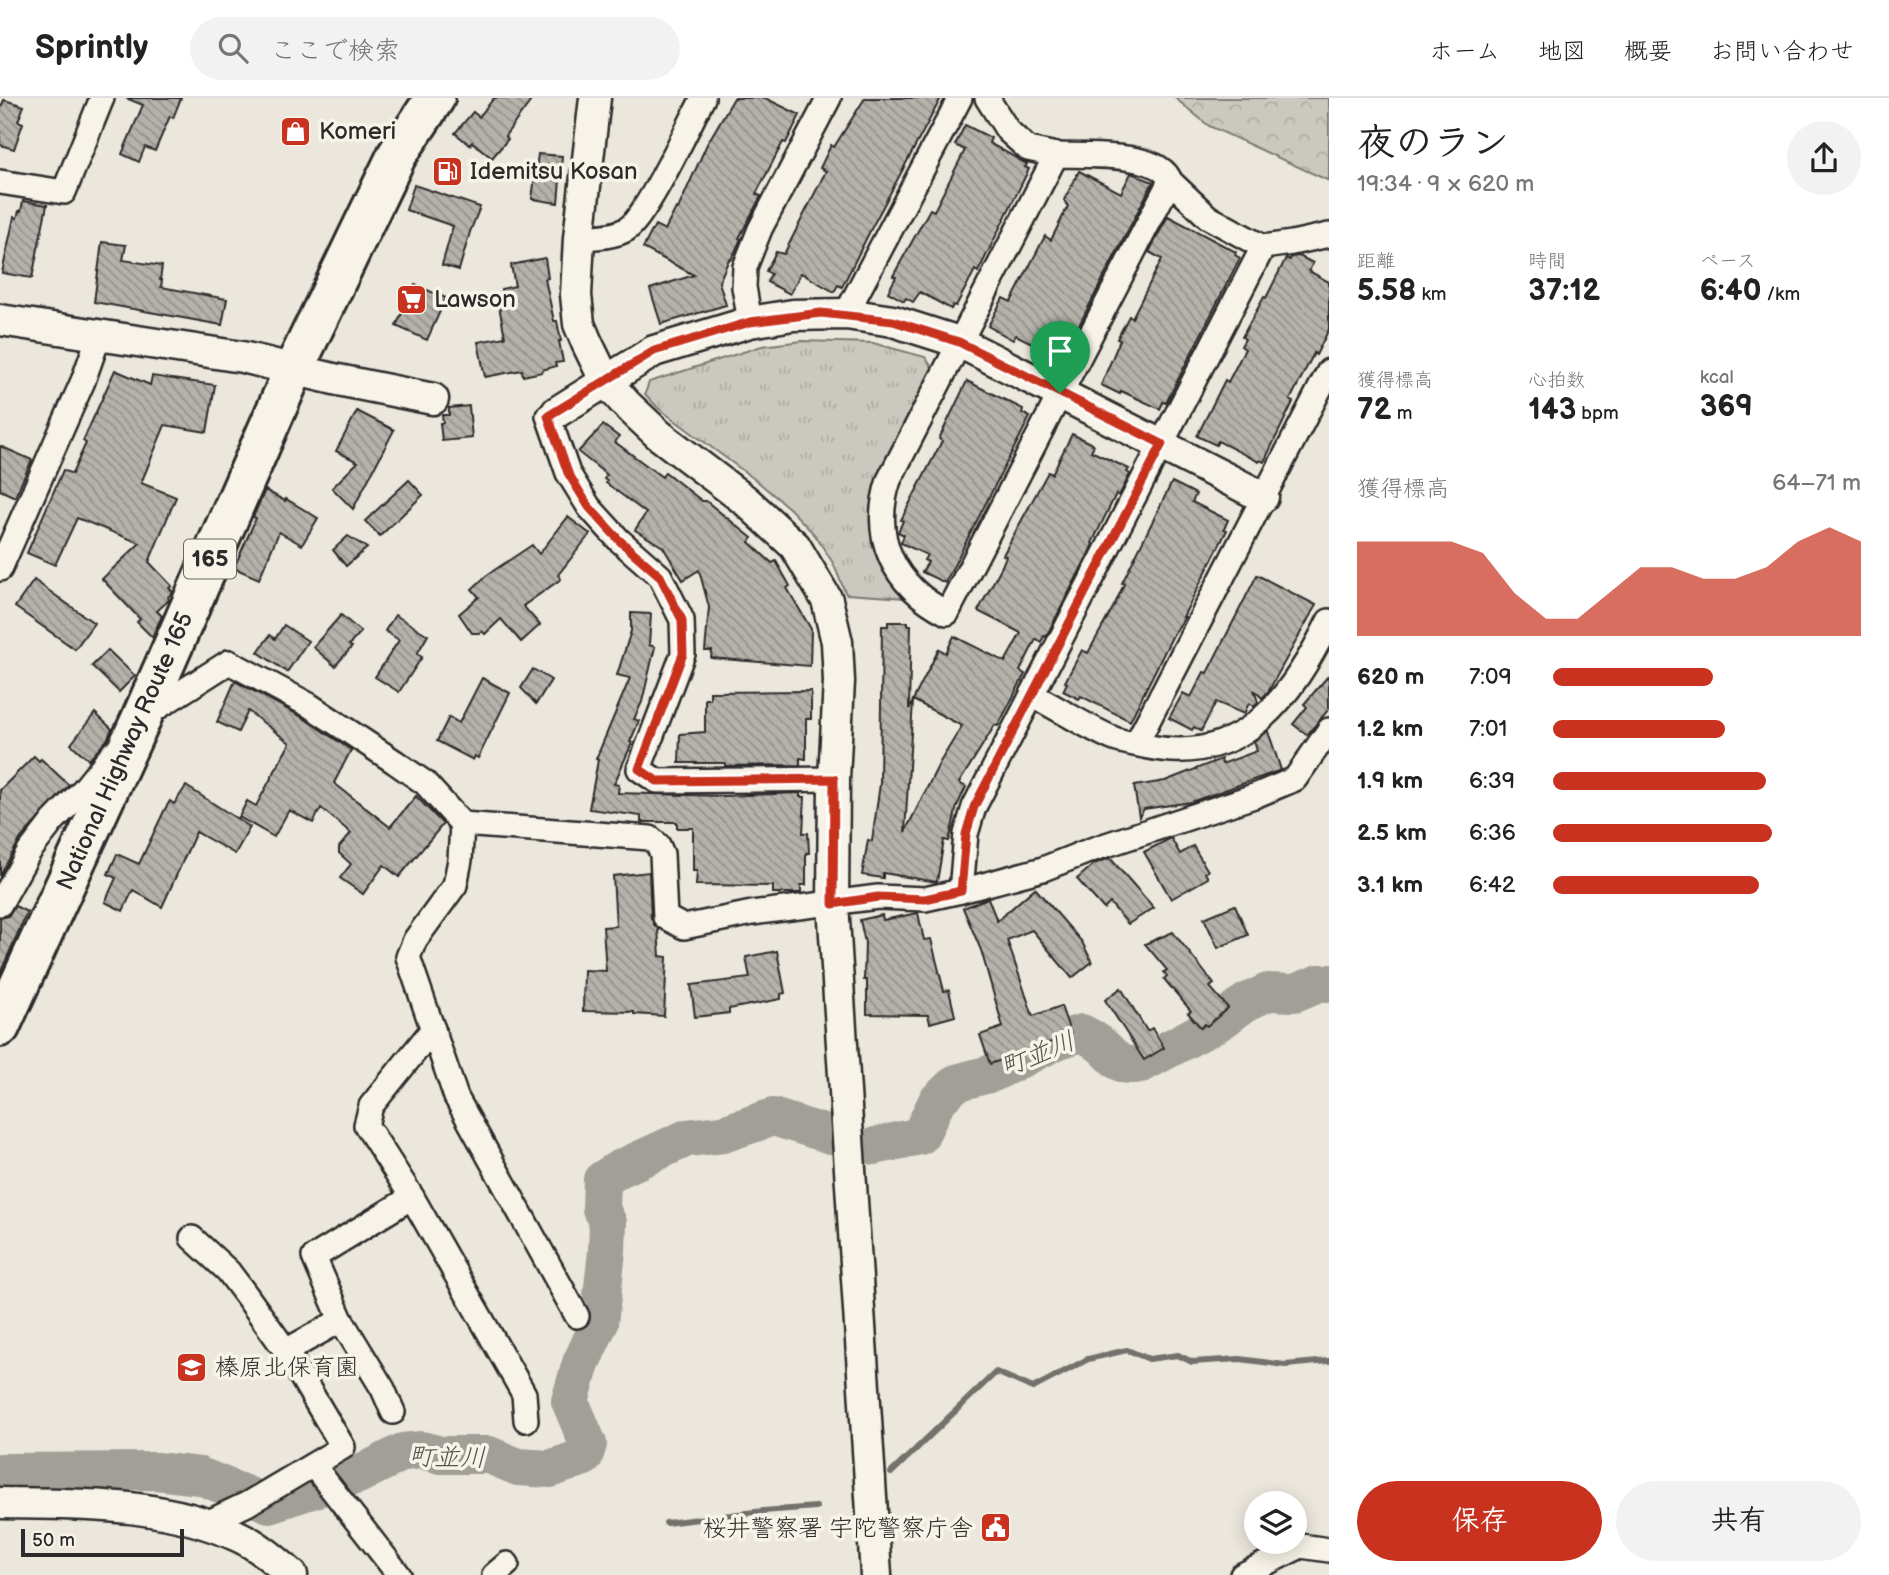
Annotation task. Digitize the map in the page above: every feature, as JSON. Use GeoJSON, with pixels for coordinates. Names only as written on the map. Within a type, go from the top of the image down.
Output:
{"type":"FeatureCollection","features":[{"type":"Feature","properties":{"kind":"highway","name":"National Highway Route 165"},"geometry":{"type":"LineString","coordinates":[[0,1027],[141,719],[294,369],[397,155],[435,98]]}},
{"type":"Feature","properties":{"kind":"street"},"geometry":{"type":"LineString","coordinates":[[0,182],[64,192],[102,98]]}},
{"type":"Feature","properties":{"kind":"street"},"geometry":{"type":"LineString","coordinates":[[595,98],[579,238],[576,295],[579,324],[605,380],[659,435],[746,501],[795,546],[827,600],[836,642],[839,681],[834,779],[833,904],[876,1575]]}},
{"type":"Feature","properties":{"kind":"street"},"geometry":{"type":"LineString","coordinates":[[579,238],[605,236],[628,229],[647,204],[702,98]]}},
{"type":"Feature","properties":{"kind":"street"},"geometry":{"type":"LineString","coordinates":[[750,322],[744,287],[745,267],[760,229],[829,98]]}},
{"type":"Feature","properties":{"kind":"street"},"geometry":{"type":"LineString","coordinates":[[846,314],[960,98]]}},
{"type":"Feature","properties":{"kind":"street"},"geometry":{"type":"LineString","coordinates":[[987,98],[1007,131],[1028,149],[1056,155],[1135,159],[1159,166],[1170,181],[1208,217],[1263,247],[1329,235]]}},
{"type":"Feature","properties":{"kind":"street"},"geometry":{"type":"LineString","coordinates":[[1056,155],[889,480],[883,498],[884,542],[891,560],[910,587],[928,603],[947,613],[1170,181]]}},
{"type":"Feature","properties":{"kind":"street"},"geometry":{"type":"LineString","coordinates":[[961,891],[966,834],[974,807],[1263,247]]}},
{"type":"Feature","properties":{"kind":"street"},"geometry":{"type":"LineString","coordinates":[[834,779],[657,781],[639,769],[683,654],[682,620],[660,576],[619,540],[589,507],[568,473],[548,416],[654,351],[750,322],[802,315],[846,314],[893,321],[959,342],[1263,497]]}},
{"type":"Feature","properties":{"kind":"street"},"geometry":{"type":"LineString","coordinates":[[0,320],[242,358],[433,399]]}},
{"type":"Feature","properties":{"kind":"street"},"geometry":{"type":"LineString","coordinates":[[0,569],[57,443],[99,336]]}},
{"type":"Feature","properties":{"kind":"street"},"geometry":{"type":"LineString","coordinates":[[1136,744],[1329,371]]}},
{"type":"Feature","properties":{"kind":"street"},"geometry":{"type":"LineString","coordinates":[[1032,695],[1115,740],[1167,750],[1202,748],[1238,736],[1263,719],[1282,700],[1320,652],[1329,621]]}},
{"type":"Feature","properties":{"kind":"street"},"geometry":{"type":"LineString","coordinates":[[0,904],[29,852],[141,719],[229,662],[309,705],[405,769],[425,783],[462,824],[650,838],[658,845],[662,854],[665,917],[684,927],[752,913],[878,897],[925,899],[1043,869],[1295,779],[1329,730]]}},
{"type":"Feature","properties":{"kind":"street"},"geometry":{"type":"LineString","coordinates":[[462,824],[460,860],[454,885],[415,940],[408,957],[456,1097],[578,1316]]}},
{"type":"Feature","properties":{"kind":"street"},"geometry":{"type":"LineString","coordinates":[[433,1029],[371,1106],[366,1125],[412,1197],[524,1394],[526,1420]]}},
{"type":"Feature","properties":{"kind":"street"},"geometry":{"type":"LineString","coordinates":[[393,1412],[383,1389],[341,1320],[314,1257],[412,1197]]}},
{"type":"Feature","properties":{"kind":"street"},"geometry":{"type":"LineString","coordinates":[[192,1238],[228,1271],[286,1351],[343,1447],[247,1504],[207,1523]]}},
{"type":"Feature","properties":{"kind":"street"},"geometry":{"type":"LineString","coordinates":[[286,1351],[341,1320]]}},
{"type":"Feature","properties":{"kind":"street"},"geometry":{"type":"LineString","coordinates":[[313,1465],[399,1575]]}},
{"type":"Feature","properties":{"kind":"street"},"geometry":{"type":"LineString","coordinates":[[0,1503],[76,1504],[162,1511],[207,1523],[256,1546],[292,1575]]}},
{"type":"Feature","properties":{"kind":"street"},"geometry":{"type":"LineString","coordinates":[[1242,1575],[1301,1546],[1329,1550]]}},
{"type":"Feature","properties":{"kind":"green space"},"geometry":{"type":"Polygon","coordinates":[[[1175,98],[1329,98],[1329,181],[1209,126],[1175,98]]]}},
{"type":"Feature","properties":{"kind":"green space"},"geometry":{"type":"Polygon","coordinates":[[[802,341],[873,343],[925,357],[934,370],[880,475],[870,510],[870,525],[876,552],[889,576],[907,598],[846,594],[833,563],[815,535],[789,508],[658,408],[645,394],[649,382],[762,346],[802,341]]]}},
{"type":"Feature","properties":{"kind":"building"},"geometry":{"type":"Polygon","coordinates":[[[126,98],[181,98],[155,151],[145,147],[139,162],[122,154],[143,105],[126,98]]]}},
{"type":"Feature","properties":{"kind":"building"},"geometry":{"type":"Polygon","coordinates":[[[494,98],[533,98],[505,136],[508,139],[492,158],[455,133],[473,112],[479,117],[494,98]]]}},
{"type":"Feature","properties":{"kind":"building"},"geometry":{"type":"Polygon","coordinates":[[[734,98],[765,98],[800,115],[756,194],[761,196],[719,282],[726,305],[661,324],[650,289],[694,275],[643,248],[655,225],[665,230],[676,208],[678,209],[707,144],[734,98]]]}},
{"type":"Feature","properties":{"kind":"building"},"geometry":{"type":"Polygon","coordinates":[[[865,98],[941,98],[842,287],[838,285],[834,292],[801,273],[790,294],[767,282],[771,274],[766,271],[776,252],[784,254],[826,171],[820,168],[831,145],[834,147],[865,98]]]}},
{"type":"Feature","properties":{"kind":"building"},"geometry":{"type":"Polygon","coordinates":[[[4,100],[24,106],[18,121],[23,123],[14,149],[0,145],[0,110],[4,100]]]}},
{"type":"Feature","properties":{"kind":"building"},"geometry":{"type":"Polygon","coordinates":[[[965,125],[991,138],[989,143],[1027,164],[1025,167],[1029,169],[978,272],[975,270],[956,306],[953,305],[951,309],[920,292],[913,302],[906,298],[904,301],[888,292],[896,277],[893,276],[930,209],[934,211],[965,150],[955,145],[965,125]]]}},
{"type":"Feature","properties":{"kind":"building"},"geometry":{"type":"Polygon","coordinates":[[[538,154],[562,156],[558,203],[532,199],[538,154]]]}},
{"type":"Feature","properties":{"kind":"building"},"geometry":{"type":"Polygon","coordinates":[[[1079,171],[1121,193],[1131,173],[1153,182],[1072,339],[1059,357],[1016,335],[1013,340],[988,326],[1003,298],[1011,302],[1045,236],[1051,240],[1068,206],[1064,200],[1079,171]]]}},
{"type":"Feature","properties":{"kind":"building"},"geometry":{"type":"Polygon","coordinates":[[[414,185],[480,207],[459,270],[442,265],[453,226],[406,210],[414,185]]]}},
{"type":"Feature","properties":{"kind":"building"},"geometry":{"type":"Polygon","coordinates":[[[23,201],[47,205],[32,278],[2,273],[14,217],[17,218],[21,211],[23,201]]]}},
{"type":"Feature","properties":{"kind":"building"},"geometry":{"type":"Polygon","coordinates":[[[1168,216],[1236,252],[1235,255],[1240,258],[1166,403],[1163,402],[1160,409],[1101,385],[1120,340],[1117,339],[1129,316],[1132,318],[1162,259],[1149,252],[1168,216]]]}},
{"type":"Feature","properties":{"kind":"building"},"geometry":{"type":"Polygon","coordinates":[[[102,242],[126,245],[123,260],[162,266],[161,287],[227,299],[222,325],[94,302],[102,242]]]}},
{"type":"Feature","properties":{"kind":"building"},"geometry":{"type":"Polygon","coordinates":[[[1299,256],[1313,263],[1309,271],[1329,282],[1329,329],[1290,400],[1293,402],[1264,462],[1259,462],[1218,441],[1216,445],[1197,436],[1225,380],[1228,382],[1245,349],[1241,346],[1245,339],[1242,337],[1286,258],[1290,260],[1291,257],[1299,256]]]}},
{"type":"Feature","properties":{"kind":"building"},"geometry":{"type":"Polygon","coordinates":[[[545,258],[548,278],[545,279],[554,321],[557,321],[563,362],[555,363],[556,366],[542,372],[523,376],[522,370],[485,377],[478,342],[505,337],[499,306],[504,305],[501,289],[515,286],[511,265],[545,258]]]}},
{"type":"Feature","properties":{"kind":"building"},"geometry":{"type":"Polygon","coordinates":[[[415,285],[446,298],[427,340],[396,326],[415,285]]]}},
{"type":"Feature","properties":{"kind":"building"},"geometry":{"type":"Polygon","coordinates":[[[115,370],[150,385],[152,376],[215,385],[207,432],[165,425],[141,483],[176,497],[149,562],[172,586],[169,588],[173,592],[157,611],[162,616],[152,637],[137,622],[140,619],[102,579],[140,543],[77,518],[55,565],[27,553],[63,470],[72,474],[86,443],[83,441],[115,370]]]}},
{"type":"Feature","properties":{"kind":"building"},"geometry":{"type":"Polygon","coordinates":[[[967,381],[1023,409],[1022,413],[1030,417],[945,583],[922,572],[928,562],[924,560],[927,555],[901,543],[904,535],[898,532],[903,521],[901,520],[942,441],[939,439],[967,381]]]}},
{"type":"Feature","properties":{"kind":"building"},"geometry":{"type":"Polygon","coordinates":[[[469,406],[472,438],[442,441],[442,415],[449,415],[449,408],[469,406]]]}},
{"type":"Feature","properties":{"kind":"building"},"geometry":{"type":"Polygon","coordinates":[[[357,411],[394,430],[353,509],[332,488],[358,462],[336,451],[357,411]]]}},
{"type":"Feature","properties":{"kind":"building"},"geometry":{"type":"Polygon","coordinates":[[[603,425],[619,437],[615,442],[662,477],[665,472],[702,501],[706,501],[752,538],[749,542],[772,563],[776,561],[790,586],[787,588],[811,629],[810,666],[711,658],[712,651],[705,651],[709,607],[699,570],[683,580],[663,547],[635,530],[646,513],[606,483],[604,479],[607,475],[578,452],[603,425]]]}},
{"type":"Feature","properties":{"kind":"building"},"geometry":{"type":"Polygon","coordinates":[[[1072,434],[1094,445],[1091,451],[1129,469],[1127,472],[1130,474],[1119,496],[1116,494],[1046,637],[1044,636],[1041,642],[1036,639],[1020,671],[1025,674],[998,726],[995,725],[959,783],[966,787],[957,806],[949,841],[944,840],[937,882],[883,873],[883,878],[862,875],[868,840],[872,841],[880,784],[882,626],[888,626],[888,622],[908,622],[908,625],[911,625],[909,709],[913,701],[905,832],[940,762],[962,726],[913,700],[939,649],[946,653],[954,636],[1005,662],[1021,633],[978,611],[1002,566],[1006,556],[1003,555],[1012,538],[1048,472],[1052,474],[1072,434]]]}},
{"type":"Feature","properties":{"kind":"building"},"geometry":{"type":"Polygon","coordinates":[[[0,446],[32,460],[15,497],[0,490],[0,446]]]}},
{"type":"Feature","properties":{"kind":"building"},"geometry":{"type":"Polygon","coordinates":[[[409,480],[423,495],[380,536],[365,521],[409,480]]]}},
{"type":"Feature","properties":{"kind":"building"},"geometry":{"type":"Polygon","coordinates":[[[1172,482],[1196,494],[1192,502],[1228,520],[1224,529],[1227,530],[1130,721],[1081,696],[1079,699],[1063,691],[1082,650],[1088,653],[1115,604],[1124,584],[1122,583],[1172,482]]]}},
{"type":"Feature","properties":{"kind":"building"},"geometry":{"type":"Polygon","coordinates":[[[265,490],[318,518],[302,545],[279,532],[259,579],[234,568],[265,490]]]}},
{"type":"Feature","properties":{"kind":"building"},"geometry":{"type":"Polygon","coordinates":[[[568,517],[590,534],[558,575],[561,579],[523,606],[540,625],[521,642],[501,619],[485,634],[482,631],[472,633],[459,614],[479,597],[472,589],[487,575],[532,545],[539,554],[568,517]]]}},
{"type":"Feature","properties":{"kind":"building"},"geometry":{"type":"Polygon","coordinates":[[[348,536],[367,548],[346,566],[333,550],[348,536]]]}},
{"type":"Feature","properties":{"kind":"building"},"geometry":{"type":"Polygon","coordinates":[[[1257,575],[1316,605],[1268,692],[1262,698],[1254,690],[1258,702],[1254,706],[1249,703],[1244,714],[1216,702],[1201,731],[1194,727],[1192,730],[1169,718],[1183,693],[1191,697],[1204,672],[1207,673],[1257,575]]]}},
{"type":"Feature","properties":{"kind":"building"},"geometry":{"type":"Polygon","coordinates":[[[34,580],[94,623],[75,649],[15,607],[34,580]]]}},
{"type":"Feature","properties":{"kind":"building"},"geometry":{"type":"Polygon","coordinates":[[[631,613],[651,614],[649,645],[655,647],[642,702],[634,719],[639,721],[614,784],[619,785],[618,793],[723,796],[800,793],[800,797],[805,797],[803,833],[808,833],[809,853],[806,853],[806,885],[801,885],[801,893],[773,893],[773,886],[696,885],[697,871],[693,871],[693,828],[677,828],[677,822],[641,822],[641,816],[589,809],[598,760],[596,759],[630,678],[617,675],[631,631],[631,613]]]}},
{"type":"Feature","properties":{"kind":"building"},"geometry":{"type":"Polygon","coordinates":[[[341,615],[361,632],[335,666],[313,647],[341,615]]]}},
{"type":"Feature","properties":{"kind":"building"},"geometry":{"type":"Polygon","coordinates":[[[395,615],[428,635],[417,654],[422,657],[399,692],[375,677],[399,640],[385,631],[395,615]]]}},
{"type":"Feature","properties":{"kind":"building"},"geometry":{"type":"Polygon","coordinates":[[[284,625],[308,641],[287,672],[258,652],[270,635],[275,639],[284,625]]]}},
{"type":"Feature","properties":{"kind":"building"},"geometry":{"type":"Polygon","coordinates":[[[108,650],[135,676],[119,692],[92,666],[108,650]]]}},
{"type":"Feature","properties":{"kind":"building"},"geometry":{"type":"Polygon","coordinates":[[[533,669],[551,680],[536,704],[521,688],[533,669]]]}},
{"type":"Feature","properties":{"kind":"building"},"geometry":{"type":"Polygon","coordinates":[[[1329,675],[1329,709],[1307,735],[1293,724],[1307,707],[1304,704],[1329,675]]]}},
{"type":"Feature","properties":{"kind":"building"},"geometry":{"type":"Polygon","coordinates":[[[482,678],[510,693],[478,758],[475,756],[473,760],[437,741],[449,717],[459,723],[482,678]]]}},
{"type":"Feature","properties":{"kind":"building"},"geometry":{"type":"Polygon","coordinates":[[[235,681],[302,717],[351,750],[334,783],[390,827],[416,796],[443,824],[399,877],[384,865],[363,894],[340,878],[351,864],[339,853],[339,847],[351,833],[321,808],[313,823],[289,810],[274,837],[239,817],[247,801],[256,806],[290,743],[248,711],[238,732],[217,722],[235,681]]]}},
{"type":"Feature","properties":{"kind":"building"},"geometry":{"type":"Polygon","coordinates":[[[811,691],[811,719],[806,719],[806,759],[800,758],[800,765],[725,766],[725,763],[679,763],[680,734],[705,732],[705,699],[710,699],[710,692],[811,691]]]}},
{"type":"Feature","properties":{"kind":"building"},"geometry":{"type":"Polygon","coordinates":[[[95,713],[112,729],[107,740],[89,760],[71,744],[95,713]]]}},
{"type":"Feature","properties":{"kind":"building"},"geometry":{"type":"Polygon","coordinates":[[[1268,731],[1281,770],[1191,802],[1144,809],[1139,817],[1134,786],[1165,781],[1221,759],[1222,764],[1257,751],[1254,741],[1268,731]]]}},
{"type":"Feature","properties":{"kind":"building"},"geometry":{"type":"Polygon","coordinates":[[[34,756],[39,761],[41,759],[69,785],[21,838],[0,875],[0,790],[34,756]]]}},
{"type":"Feature","properties":{"kind":"building"},"geometry":{"type":"Polygon","coordinates":[[[186,786],[250,827],[235,854],[196,832],[162,907],[133,890],[123,911],[105,902],[116,878],[108,874],[117,854],[139,864],[165,809],[170,801],[174,804],[186,786]]]}},
{"type":"Feature","properties":{"kind":"building"},"geometry":{"type":"Polygon","coordinates":[[[1171,838],[1180,854],[1193,846],[1208,871],[1205,873],[1208,878],[1171,899],[1144,852],[1171,838]]]}},
{"type":"Feature","properties":{"kind":"building"},"geometry":{"type":"Polygon","coordinates":[[[1110,858],[1154,908],[1128,924],[1110,903],[1104,909],[1077,879],[1094,864],[1110,858]]]}},
{"type":"Feature","properties":{"kind":"building"},"geometry":{"type":"Polygon","coordinates":[[[649,872],[651,918],[658,929],[660,956],[667,957],[664,1016],[634,1012],[583,1011],[584,970],[606,971],[603,927],[616,926],[613,876],[649,872]]]}},
{"type":"Feature","properties":{"kind":"building"},"geometry":{"type":"Polygon","coordinates":[[[1035,888],[1082,942],[1092,962],[1072,978],[1032,930],[1007,940],[1033,1016],[1061,1006],[1071,1035],[990,1064],[980,1035],[1003,1027],[981,950],[963,908],[988,898],[997,921],[1035,888]]]}},
{"type":"Feature","properties":{"kind":"building"},"geometry":{"type":"Polygon","coordinates":[[[1235,905],[1248,935],[1218,948],[1204,918],[1235,905]]]}},
{"type":"Feature","properties":{"kind":"building"},"geometry":{"type":"Polygon","coordinates":[[[15,906],[27,912],[0,974],[0,918],[8,916],[15,906]]]}},
{"type":"Feature","properties":{"kind":"building"},"geometry":{"type":"Polygon","coordinates":[[[918,913],[924,940],[931,939],[944,991],[949,990],[955,1016],[930,1023],[928,1015],[867,1014],[865,943],[860,920],[882,915],[883,920],[918,913]]]}},
{"type":"Feature","properties":{"kind":"building"},"geometry":{"type":"Polygon","coordinates":[[[1173,932],[1214,984],[1210,987],[1228,1008],[1201,1028],[1188,1013],[1191,1011],[1164,979],[1167,976],[1164,972],[1167,970],[1145,944],[1173,932]]]}},
{"type":"Feature","properties":{"kind":"building"},"geometry":{"type":"Polygon","coordinates":[[[777,951],[785,993],[781,994],[781,999],[729,1009],[729,1013],[695,1017],[691,985],[750,978],[746,957],[777,951]]]}},
{"type":"Feature","properties":{"kind":"building"},"geometry":{"type":"Polygon","coordinates":[[[1121,988],[1147,1031],[1152,1028],[1164,1048],[1144,1060],[1105,1000],[1121,988]]]}},
{"type":"Feature","properties":{"kind":"waterway","name":"町並川"},"geometry":{"type":"LineString","coordinates":[[875,1146],[920,1136],[937,1101],[956,1083],[993,1073],[1059,1040],[1082,1033],[1121,1063],[1141,1064],[1268,992],[1295,993],[1319,983],[1329,983]]}},
{"type":"Feature","properties":{"kind":"waterway","name":"町並川"},"geometry":{"type":"LineString","coordinates":[[0,1472],[156,1471],[200,1476],[269,1504],[358,1475],[403,1452],[421,1450],[441,1455],[489,1455],[518,1467],[550,1469],[584,1457],[588,1444],[570,1401],[581,1363],[599,1324],[608,1223],[601,1209],[602,1180],[619,1169],[687,1138],[723,1134],[773,1117],[830,1135]]}},
{"type":"Feature","properties":{"kind":"waterway"},"geometry":{"type":"LineString","coordinates":[[891,1473],[996,1372],[1033,1388],[1088,1359],[1127,1350],[1149,1359],[1178,1355],[1192,1362],[1240,1359],[1285,1365],[1329,1361]]}},
{"type":"Feature","properties":{"kind":"waterway"},"geometry":{"type":"LineString","coordinates":[[666,1523],[816,1507]]}},
{"type":"Feature","properties":{"kind":"place","name":"Komeri"},"geometry":{"type":"Point","coordinates":[296,131]}},
{"type":"Feature","properties":{"kind":"place","name":"Idemitsu Kosan"},"geometry":{"type":"Point","coordinates":[447,171]}},
{"type":"Feature","properties":{"kind":"place","name":"Lawson"},"geometry":{"type":"Point","coordinates":[411,299]}},
{"type":"Feature","properties":{"kind":"place","name":"榛原北保育園"},"geometry":{"type":"Point","coordinates":[192,1367]}},
{"type":"Feature","properties":{"kind":"place","name":"桜井警察署 宇陀警察庁舎"},"geometry":{"type":"Point","coordinates":[996,1528]}},
{"type":"Feature","properties":{"kind":"route"},"geometry":{"type":"LineString","coordinates":[[821,313],[893,321],[959,342],[1060,393],[1162,444],[974,807],[966,834],[961,891],[925,899],[878,897],[833,904],[834,779],[657,781],[639,769],[683,654],[682,620],[660,576],[619,540],[589,507],[568,473],[548,416],[654,351],[750,322],[821,313]]}}]}
